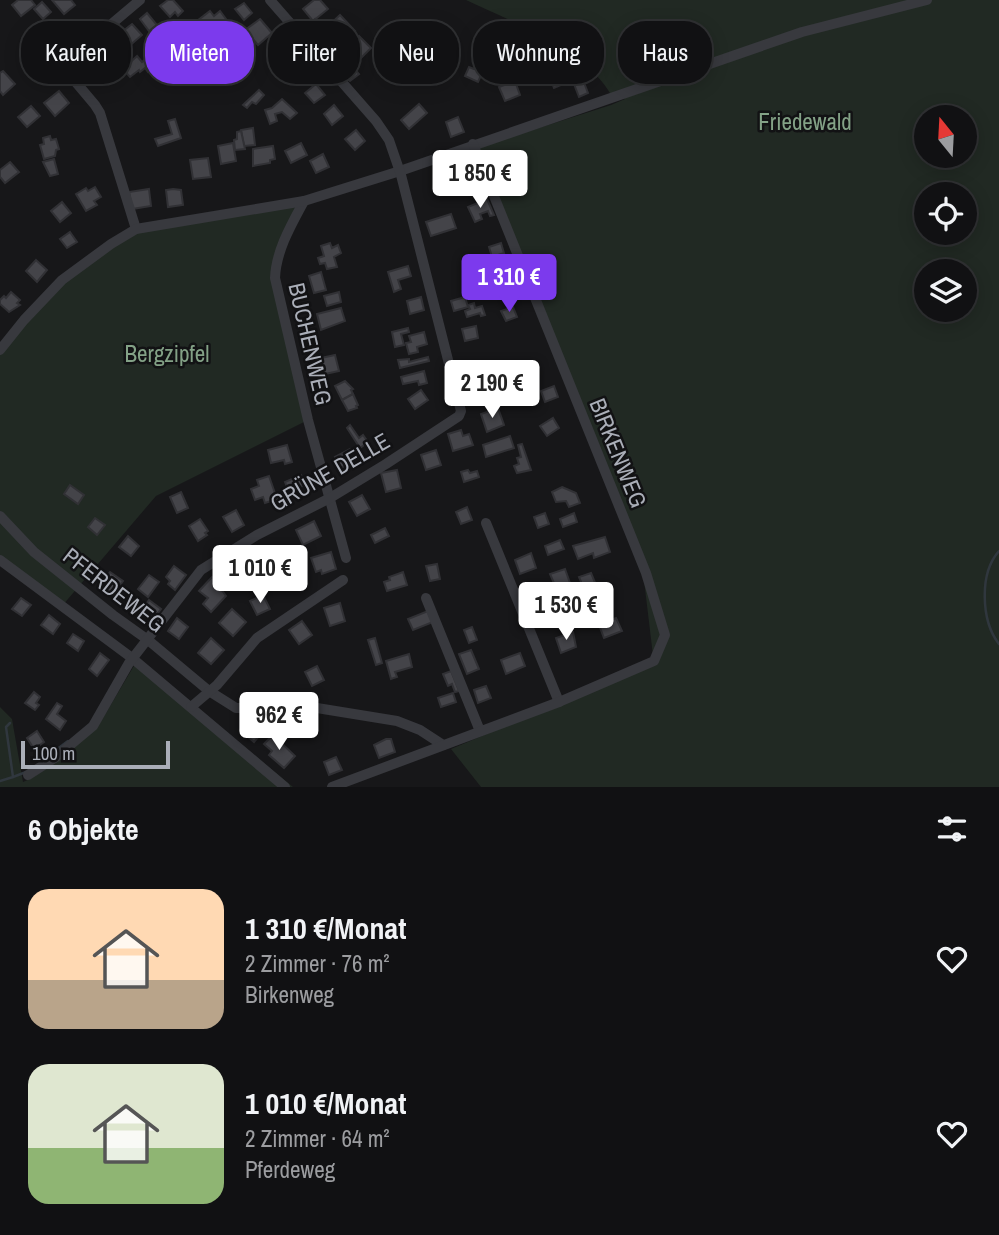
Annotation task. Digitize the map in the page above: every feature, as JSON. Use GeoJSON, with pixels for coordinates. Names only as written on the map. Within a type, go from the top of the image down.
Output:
{"type":"FeatureCollection","features":[{"type":"Feature","properties":{"kind":"street"},"geometry":{"type":"LineString","coordinates":[[136,229],[96,105],[63,68],[70,58],[140,0]]}},
{"type":"Feature","properties":{"kind":"street"},"geometry":{"type":"LineString","coordinates":[[270,0],[376,121],[389,140],[400,171]]}},
{"type":"Feature","properties":{"kind":"street"},"geometry":{"type":"LineString","coordinates":[[0,351],[24,320],[62,280],[136,229],[304,201],[400,171],[802,32],[927,0]]}},
{"type":"Feature","properties":{"kind":"street","name":"BIRKENWEG"},"geometry":{"type":"LineString","coordinates":[[473,144],[646,573],[665,635],[654,661],[559,702]]}},
{"type":"Feature","properties":{"kind":"street","name":"GRÜNE DELLE"},"geometry":{"type":"LineString","coordinates":[[28,775],[56,757],[93,726],[132,658],[201,570],[257,535],[330,498],[459,416],[461,411],[400,171]]}},
{"type":"Feature","properties":{"kind":"street","name":"BUCHENWEG"},"geometry":{"type":"LineString","coordinates":[[304,201],[276,265],[275,278],[308,421],[345,558]]}},
{"type":"Feature","properties":{"kind":"street","name":"PFERDEWEG"},"geometry":{"type":"LineString","coordinates":[[0,516],[34,552],[209,691],[236,708],[317,708],[397,721],[420,730],[443,745]]}},
{"type":"Feature","properties":{"kind":"street"},"geometry":{"type":"LineString","coordinates":[[332,787],[559,702],[486,523]]}},
{"type":"Feature","properties":{"kind":"street"},"geometry":{"type":"LineString","coordinates":[[0,560],[132,658],[285,787]]}},
{"type":"Feature","properties":{"kind":"street"},"geometry":{"type":"LineString","coordinates":[[191,707],[217,685],[257,638],[343,580]]}},
{"type":"Feature","properties":{"kind":"street"},"geometry":{"type":"LineString","coordinates":[[426,598],[480,731]]}},
{"type":"Feature","properties":{"kind":"green space","name":"Friedewald"},"geometry":{"type":"Polygon","coordinates":[[[466,0],[999,0],[999,787],[481,787],[451,749],[654,664],[641,555],[476,148],[625,99],[622,95],[613,98],[603,84],[604,21],[512,21],[466,0]]]}},
{"type":"Feature","properties":{"kind":"green space","name":"Bergzipfel"},"geometry":{"type":"Polygon","coordinates":[[[304,201],[276,265],[308,420],[156,496],[62,606],[0,560],[0,351],[62,280],[136,229],[304,201]]]}},
{"type":"Feature","properties":{"kind":"green space"},"geometry":{"type":"Polygon","coordinates":[[[138,659],[293,787],[0,787],[0,707],[12,719],[23,782],[97,728],[138,659]]]}},
{"type":"Feature","properties":{"kind":"building"},"geometry":{"type":"Polygon","coordinates":[[[18,0],[31,0],[35,5],[21,16],[12,5],[18,0]]]}},
{"type":"Feature","properties":{"kind":"building"},"geometry":{"type":"Polygon","coordinates":[[[52,0],[71,0],[75,5],[64,14],[52,0]]]}},
{"type":"Feature","properties":{"kind":"building"},"geometry":{"type":"Polygon","coordinates":[[[173,0],[183,11],[178,16],[175,12],[170,17],[160,6],[173,0]]]}},
{"type":"Feature","properties":{"kind":"building"},"geometry":{"type":"Polygon","coordinates":[[[314,0],[320,0],[328,9],[313,21],[303,9],[314,0]]]}},
{"type":"Feature","properties":{"kind":"building"},"geometry":{"type":"Polygon","coordinates":[[[42,2],[51,12],[43,19],[34,9],[42,2]]]}},
{"type":"Feature","properties":{"kind":"building"},"geometry":{"type":"Polygon","coordinates":[[[244,3],[252,13],[244,20],[235,9],[244,3]]]}},
{"type":"Feature","properties":{"kind":"building"},"geometry":{"type":"Polygon","coordinates":[[[210,11],[214,16],[220,11],[226,19],[224,21],[197,21],[210,11]]]}},
{"type":"Feature","properties":{"kind":"building"},"geometry":{"type":"Polygon","coordinates":[[[147,13],[154,21],[145,21],[145,26],[140,19],[147,13]]]}},
{"type":"Feature","properties":{"kind":"building"},"geometry":{"type":"Polygon","coordinates":[[[340,15],[346,21],[334,21],[340,15]]]}},
{"type":"Feature","properties":{"kind":"building"},"geometry":{"type":"Polygon","coordinates":[[[260,19],[268,28],[268,36],[258,45],[254,40],[254,23],[260,19]]]}},
{"type":"Feature","properties":{"kind":"building"},"geometry":{"type":"Polygon","coordinates":[[[131,25],[142,35],[131,44],[131,25]]]}},
{"type":"Feature","properties":{"kind":"building"},"geometry":{"type":"Polygon","coordinates":[[[360,37],[371,48],[360,59],[360,37]]]}},
{"type":"Feature","properties":{"kind":"building"},"geometry":{"type":"Polygon","coordinates":[[[137,56],[142,62],[145,60],[145,68],[131,76],[131,62],[137,56]]]}},
{"type":"Feature","properties":{"kind":"building"},"geometry":{"type":"Polygon","coordinates":[[[469,67],[473,69],[473,80],[465,76],[469,67]]]}},
{"type":"Feature","properties":{"kind":"building"},"geometry":{"type":"Polygon","coordinates":[[[3,71],[15,84],[3,95],[0,91],[0,73],[3,71]]]}},
{"type":"Feature","properties":{"kind":"building"},"geometry":{"type":"Polygon","coordinates":[[[316,84],[325,95],[314,103],[305,93],[316,84]]]}},
{"type":"Feature","properties":{"kind":"building"},"geometry":{"type":"Polygon","coordinates":[[[516,84],[520,95],[505,101],[499,87],[516,84]]]}},
{"type":"Feature","properties":{"kind":"building"},"geometry":{"type":"Polygon","coordinates":[[[574,84],[585,84],[588,93],[579,97],[574,84]]]}},
{"type":"Feature","properties":{"kind":"building"},"geometry":{"type":"Polygon","coordinates":[[[259,90],[264,95],[256,104],[252,102],[247,108],[243,105],[259,90]]]}},
{"type":"Feature","properties":{"kind":"building"},"geometry":{"type":"Polygon","coordinates":[[[59,91],[69,103],[55,116],[44,103],[59,91]]]}},
{"type":"Feature","properties":{"kind":"building"},"geometry":{"type":"Polygon","coordinates":[[[282,99],[297,113],[290,119],[282,112],[275,114],[277,121],[270,124],[265,110],[272,108],[282,99]]]}},
{"type":"Feature","properties":{"kind":"building"},"geometry":{"type":"Polygon","coordinates":[[[419,104],[427,113],[409,129],[401,120],[419,104]]]}},
{"type":"Feature","properties":{"kind":"building"},"geometry":{"type":"Polygon","coordinates":[[[334,105],[343,116],[332,125],[324,114],[334,105]]]}},
{"type":"Feature","properties":{"kind":"building"},"geometry":{"type":"Polygon","coordinates":[[[31,106],[40,116],[27,127],[18,117],[31,106]]]}},
{"type":"Feature","properties":{"kind":"building"},"geometry":{"type":"Polygon","coordinates":[[[458,117],[464,132],[451,137],[446,122],[458,117]]]}},
{"type":"Feature","properties":{"kind":"building"},"geometry":{"type":"Polygon","coordinates":[[[175,119],[181,138],[158,146],[155,139],[172,134],[168,121],[175,119]]]}},
{"type":"Feature","properties":{"kind":"building"},"geometry":{"type":"Polygon","coordinates":[[[253,128],[255,145],[244,146],[241,130],[253,128]]]}},
{"type":"Feature","properties":{"kind":"building"},"geometry":{"type":"Polygon","coordinates":[[[356,130],[365,141],[355,150],[345,139],[356,130]]]}},
{"type":"Feature","properties":{"kind":"building"},"geometry":{"type":"Polygon","coordinates":[[[241,131],[245,149],[235,150],[234,140],[237,139],[237,132],[241,131]]]}},
{"type":"Feature","properties":{"kind":"building"},"geometry":{"type":"Polygon","coordinates":[[[50,136],[51,140],[56,139],[59,149],[56,150],[55,156],[44,159],[40,145],[44,144],[43,138],[50,136]]]}},
{"type":"Feature","properties":{"kind":"building"},"geometry":{"type":"Polygon","coordinates":[[[233,143],[236,161],[221,164],[218,146],[233,143]]]}},
{"type":"Feature","properties":{"kind":"building"},"geometry":{"type":"Polygon","coordinates":[[[301,143],[307,155],[291,163],[285,151],[301,143]]]}},
{"type":"Feature","properties":{"kind":"building"},"geometry":{"type":"Polygon","coordinates":[[[273,146],[275,159],[270,160],[270,163],[253,166],[253,149],[273,146]]]}},
{"type":"Feature","properties":{"kind":"building"},"geometry":{"type":"Polygon","coordinates":[[[323,154],[329,167],[316,173],[310,161],[323,154]]]}},
{"type":"Feature","properties":{"kind":"building"},"geometry":{"type":"Polygon","coordinates":[[[208,158],[211,177],[193,179],[190,160],[208,158]]]}},
{"type":"Feature","properties":{"kind":"building"},"geometry":{"type":"Polygon","coordinates":[[[54,159],[58,174],[50,176],[43,162],[54,159]]]}},
{"type":"Feature","properties":{"kind":"building"},"geometry":{"type":"Polygon","coordinates":[[[10,162],[19,172],[5,183],[0,177],[0,170],[10,162]]]}},
{"type":"Feature","properties":{"kind":"building"},"geometry":{"type":"Polygon","coordinates":[[[95,187],[101,197],[94,201],[97,205],[86,211],[76,194],[86,188],[88,191],[95,187]]]}},
{"type":"Feature","properties":{"kind":"building"},"geometry":{"type":"Polygon","coordinates":[[[149,189],[151,206],[132,209],[129,192],[149,189]]]}},
{"type":"Feature","properties":{"kind":"building"},"geometry":{"type":"Polygon","coordinates":[[[166,190],[181,190],[183,205],[168,207],[166,190]]]}},
{"type":"Feature","properties":{"kind":"building"},"geometry":{"type":"Polygon","coordinates":[[[487,199],[494,215],[490,216],[488,211],[480,214],[482,219],[475,222],[468,207],[487,199]]]}},
{"type":"Feature","properties":{"kind":"building"},"geometry":{"type":"Polygon","coordinates":[[[62,202],[71,213],[60,222],[51,211],[62,202]]]}},
{"type":"Feature","properties":{"kind":"building"},"geometry":{"type":"Polygon","coordinates":[[[451,214],[456,228],[431,236],[426,222],[451,214]]]}},
{"type":"Feature","properties":{"kind":"building"},"geometry":{"type":"Polygon","coordinates":[[[70,232],[77,242],[67,248],[60,239],[70,232]]]}},
{"type":"Feature","properties":{"kind":"building"},"geometry":{"type":"Polygon","coordinates":[[[330,243],[332,248],[338,245],[341,253],[334,257],[337,267],[327,269],[325,263],[320,264],[318,258],[324,256],[321,246],[330,243]]]}},
{"type":"Feature","properties":{"kind":"building"},"geometry":{"type":"Polygon","coordinates":[[[501,243],[504,253],[492,257],[489,247],[501,243]]]}},
{"type":"Feature","properties":{"kind":"building"},"geometry":{"type":"Polygon","coordinates":[[[36,260],[47,270],[37,282],[26,271],[36,260]]]}},
{"type":"Feature","properties":{"kind":"building"},"geometry":{"type":"Polygon","coordinates":[[[490,265],[494,279],[468,286],[464,273],[490,265]]]}},
{"type":"Feature","properties":{"kind":"building"},"geometry":{"type":"Polygon","coordinates":[[[408,266],[411,276],[398,280],[401,289],[394,292],[388,272],[408,266]]]}},
{"type":"Feature","properties":{"kind":"building"},"geometry":{"type":"Polygon","coordinates":[[[321,272],[326,290],[314,293],[309,276],[321,272]]]}},
{"type":"Feature","properties":{"kind":"building"},"geometry":{"type":"Polygon","coordinates":[[[11,292],[20,300],[17,303],[20,305],[9,312],[0,304],[0,300],[11,292]]]}},
{"type":"Feature","properties":{"kind":"building"},"geometry":{"type":"Polygon","coordinates":[[[339,292],[341,302],[327,306],[324,296],[339,292]]]}},
{"type":"Feature","properties":{"kind":"building"},"geometry":{"type":"Polygon","coordinates":[[[421,297],[424,310],[410,314],[407,301],[421,297]]]}},
{"type":"Feature","properties":{"kind":"building"},"geometry":{"type":"Polygon","coordinates":[[[465,297],[468,307],[454,311],[451,301],[465,297]]]}},
{"type":"Feature","properties":{"kind":"building"},"geometry":{"type":"Polygon","coordinates":[[[474,303],[475,308],[482,306],[485,315],[481,316],[480,313],[467,317],[465,311],[470,309],[468,305],[474,303]]]}},
{"type":"Feature","properties":{"kind":"building"},"geometry":{"type":"Polygon","coordinates":[[[513,307],[517,317],[506,321],[501,311],[513,307]]]}},
{"type":"Feature","properties":{"kind":"building"},"geometry":{"type":"Polygon","coordinates":[[[341,308],[345,321],[321,330],[317,314],[341,308]]]}},
{"type":"Feature","properties":{"kind":"building"},"geometry":{"type":"Polygon","coordinates":[[[476,326],[478,338],[465,341],[462,329],[476,326]]]}},
{"type":"Feature","properties":{"kind":"building"},"geometry":{"type":"Polygon","coordinates":[[[408,328],[409,332],[401,334],[404,345],[395,347],[392,332],[408,328]]]}},
{"type":"Feature","properties":{"kind":"building"},"geometry":{"type":"Polygon","coordinates":[[[424,332],[427,344],[417,347],[418,352],[409,354],[406,343],[411,342],[409,336],[424,332]]]}},
{"type":"Feature","properties":{"kind":"building"},"geometry":{"type":"Polygon","coordinates":[[[335,355],[339,371],[325,374],[321,358],[335,355]]]}},
{"type":"Feature","properties":{"kind":"building"},"geometry":{"type":"Polygon","coordinates":[[[428,357],[429,361],[400,368],[398,360],[409,359],[409,362],[428,357]]]}},
{"type":"Feature","properties":{"kind":"building"},"geometry":{"type":"Polygon","coordinates":[[[424,371],[427,383],[419,385],[418,381],[403,384],[401,377],[424,371]]]}},
{"type":"Feature","properties":{"kind":"building"},"geometry":{"type":"Polygon","coordinates":[[[345,381],[353,389],[353,394],[342,400],[335,386],[345,381]]]}},
{"type":"Feature","properties":{"kind":"building"},"geometry":{"type":"Polygon","coordinates":[[[522,382],[527,395],[515,400],[510,387],[522,382]]]}},
{"type":"Feature","properties":{"kind":"building"},"geometry":{"type":"Polygon","coordinates":[[[554,386],[558,397],[545,402],[541,391],[554,386]]]}},
{"type":"Feature","properties":{"kind":"building"},"geometry":{"type":"Polygon","coordinates":[[[421,390],[428,400],[415,409],[408,399],[421,390]]]}},
{"type":"Feature","properties":{"kind":"building"},"geometry":{"type":"Polygon","coordinates":[[[353,394],[358,405],[348,411],[342,400],[353,394]]]}},
{"type":"Feature","properties":{"kind":"building"},"geometry":{"type":"Polygon","coordinates":[[[498,408],[504,425],[487,432],[481,414],[498,408]]]}},
{"type":"Feature","properties":{"kind":"building"},"geometry":{"type":"Polygon","coordinates":[[[553,418],[559,428],[547,436],[540,426],[553,418]]]}},
{"type":"Feature","properties":{"kind":"building"},"geometry":{"type":"Polygon","coordinates":[[[350,425],[359,438],[363,435],[368,442],[360,448],[347,428],[350,425]]]}},
{"type":"Feature","properties":{"kind":"building"},"geometry":{"type":"Polygon","coordinates":[[[461,430],[463,436],[469,434],[473,445],[453,451],[448,434],[461,430]]]}},
{"type":"Feature","properties":{"kind":"building"},"geometry":{"type":"Polygon","coordinates":[[[510,436],[514,448],[486,457],[483,445],[510,436]]]}},
{"type":"Feature","properties":{"kind":"building"},"geometry":{"type":"Polygon","coordinates":[[[522,444],[531,470],[517,473],[514,466],[519,464],[517,458],[521,457],[518,445],[522,444]]]}},
{"type":"Feature","properties":{"kind":"building"},"geometry":{"type":"Polygon","coordinates":[[[287,445],[292,462],[285,464],[284,460],[271,463],[268,450],[287,445]]]}},
{"type":"Feature","properties":{"kind":"building"},"geometry":{"type":"Polygon","coordinates":[[[350,449],[356,459],[341,468],[335,457],[350,449]]]}},
{"type":"Feature","properties":{"kind":"building"},"geometry":{"type":"Polygon","coordinates":[[[436,450],[441,465],[426,470],[421,455],[436,450]]]}},
{"type":"Feature","properties":{"kind":"building"},"geometry":{"type":"Polygon","coordinates":[[[397,470],[401,488],[386,492],[381,473],[397,470]]]}},
{"type":"Feature","properties":{"kind":"building"},"geometry":{"type":"Polygon","coordinates":[[[468,470],[470,473],[477,471],[479,477],[464,482],[461,472],[468,470]]]}},
{"type":"Feature","properties":{"kind":"building"},"geometry":{"type":"Polygon","coordinates":[[[301,475],[305,485],[289,492],[285,482],[301,475]]]}},
{"type":"Feature","properties":{"kind":"building"},"geometry":{"type":"Polygon","coordinates":[[[269,476],[277,499],[265,503],[263,497],[255,500],[251,489],[259,486],[257,480],[269,476]]]}},
{"type":"Feature","properties":{"kind":"building"},"geometry":{"type":"Polygon","coordinates":[[[70,485],[84,495],[78,504],[64,494],[70,485]]]}},
{"type":"Feature","properties":{"kind":"building"},"geometry":{"type":"Polygon","coordinates":[[[562,487],[576,493],[580,503],[569,507],[566,501],[556,502],[552,492],[562,487]]]}},
{"type":"Feature","properties":{"kind":"building"},"geometry":{"type":"Polygon","coordinates":[[[181,492],[188,508],[177,513],[170,497],[181,492]]]}},
{"type":"Feature","properties":{"kind":"building"},"geometry":{"type":"Polygon","coordinates":[[[362,495],[370,509],[357,516],[349,502],[362,495]]]}},
{"type":"Feature","properties":{"kind":"building"},"geometry":{"type":"Polygon","coordinates":[[[467,507],[472,520],[461,524],[456,512],[467,507]]]}},
{"type":"Feature","properties":{"kind":"building"},"geometry":{"type":"Polygon","coordinates":[[[236,510],[244,525],[232,532],[223,517],[236,510]]]}},
{"type":"Feature","properties":{"kind":"building"},"geometry":{"type":"Polygon","coordinates":[[[545,513],[549,524],[538,528],[534,517],[545,513]]]}},
{"type":"Feature","properties":{"kind":"building"},"geometry":{"type":"Polygon","coordinates":[[[574,513],[577,522],[563,527],[560,519],[574,513]]]}},
{"type":"Feature","properties":{"kind":"building"},"geometry":{"type":"Polygon","coordinates":[[[95,518],[105,525],[97,535],[88,527],[95,518]]]}},
{"type":"Feature","properties":{"kind":"building"},"geometry":{"type":"Polygon","coordinates":[[[200,519],[208,531],[205,533],[207,535],[198,541],[189,526],[200,519]]]}},
{"type":"Feature","properties":{"kind":"building"},"geometry":{"type":"Polygon","coordinates":[[[314,521],[321,536],[303,545],[296,530],[314,521]]]}},
{"type":"Feature","properties":{"kind":"building"},"geometry":{"type":"Polygon","coordinates":[[[385,528],[389,536],[375,543],[371,535],[385,528]]]}},
{"type":"Feature","properties":{"kind":"building"},"geometry":{"type":"Polygon","coordinates":[[[128,536],[139,546],[131,556],[119,547],[128,536]]]}},
{"type":"Feature","properties":{"kind":"building"},"geometry":{"type":"Polygon","coordinates":[[[605,537],[610,552],[594,558],[593,553],[578,559],[573,546],[605,537]]]}},
{"type":"Feature","properties":{"kind":"building"},"geometry":{"type":"Polygon","coordinates":[[[560,540],[564,549],[548,555],[545,546],[560,540]]]}},
{"type":"Feature","properties":{"kind":"building"},"geometry":{"type":"Polygon","coordinates":[[[264,550],[268,566],[255,569],[252,558],[258,556],[257,552],[264,550]]]}},
{"type":"Feature","properties":{"kind":"building"},"geometry":{"type":"Polygon","coordinates":[[[275,552],[278,564],[268,567],[265,555],[275,552]]]}},
{"type":"Feature","properties":{"kind":"building"},"geometry":{"type":"Polygon","coordinates":[[[331,552],[336,569],[322,574],[321,570],[316,572],[311,558],[331,552]]]}},
{"type":"Feature","properties":{"kind":"building"},"geometry":{"type":"Polygon","coordinates":[[[531,553],[536,568],[520,574],[515,560],[531,553]]]}},
{"type":"Feature","properties":{"kind":"building"},"geometry":{"type":"Polygon","coordinates":[[[242,554],[250,569],[235,576],[239,584],[229,589],[216,568],[242,554]]]}},
{"type":"Feature","properties":{"kind":"building"},"geometry":{"type":"Polygon","coordinates":[[[437,564],[440,579],[430,581],[426,566],[437,564]]]}},
{"type":"Feature","properties":{"kind":"building"},"geometry":{"type":"Polygon","coordinates":[[[174,566],[186,575],[175,590],[168,584],[170,581],[166,577],[174,566]]]}},
{"type":"Feature","properties":{"kind":"building"},"geometry":{"type":"Polygon","coordinates":[[[565,569],[570,583],[557,590],[550,574],[565,569]]]}},
{"type":"Feature","properties":{"kind":"building"},"geometry":{"type":"Polygon","coordinates":[[[110,572],[123,581],[112,596],[98,587],[110,572]]]}},
{"type":"Feature","properties":{"kind":"building"},"geometry":{"type":"Polygon","coordinates":[[[403,572],[407,585],[387,591],[384,582],[403,572]]]}},
{"type":"Feature","properties":{"kind":"building"},"geometry":{"type":"Polygon","coordinates":[[[591,573],[596,585],[584,589],[579,577],[591,573]]]}},
{"type":"Feature","properties":{"kind":"building"},"geometry":{"type":"Polygon","coordinates":[[[149,575],[159,582],[148,597],[138,589],[149,575]]]}},
{"type":"Feature","properties":{"kind":"building"},"geometry":{"type":"Polygon","coordinates":[[[212,577],[226,596],[211,612],[203,604],[208,598],[199,591],[212,577]]]}},
{"type":"Feature","properties":{"kind":"building"},"geometry":{"type":"Polygon","coordinates":[[[263,595],[270,609],[257,615],[250,601],[263,595]]]}},
{"type":"Feature","properties":{"kind":"building"},"geometry":{"type":"Polygon","coordinates":[[[21,598],[31,605],[22,616],[12,609],[21,598]]]}},
{"type":"Feature","properties":{"kind":"building"},"geometry":{"type":"Polygon","coordinates":[[[149,600],[161,609],[154,618],[143,609],[149,600]]]}},
{"type":"Feature","properties":{"kind":"building"},"geometry":{"type":"Polygon","coordinates":[[[340,603],[345,621],[330,626],[324,608],[340,603]]]}},
{"type":"Feature","properties":{"kind":"building"},"geometry":{"type":"Polygon","coordinates":[[[550,606],[555,617],[541,623],[536,613],[550,606]]]}},
{"type":"Feature","properties":{"kind":"building"},"geometry":{"type":"Polygon","coordinates":[[[232,609],[246,622],[233,636],[219,623],[232,609]]]}},
{"type":"Feature","properties":{"kind":"building"},"geometry":{"type":"Polygon","coordinates":[[[428,611],[433,622],[413,630],[408,619],[428,611]]]}},
{"type":"Feature","properties":{"kind":"building"},"geometry":{"type":"Polygon","coordinates":[[[49,615],[60,624],[53,634],[41,625],[49,615]]]}},
{"type":"Feature","properties":{"kind":"building"},"geometry":{"type":"Polygon","coordinates":[[[177,618],[188,627],[179,639],[168,631],[177,618]]]}},
{"type":"Feature","properties":{"kind":"building"},"geometry":{"type":"Polygon","coordinates":[[[616,618],[622,631],[604,638],[599,625],[616,618]]]}},
{"type":"Feature","properties":{"kind":"building"},"geometry":{"type":"Polygon","coordinates":[[[302,621],[312,635],[299,644],[289,630],[302,621]]]}},
{"type":"Feature","properties":{"kind":"building"},"geometry":{"type":"Polygon","coordinates":[[[472,627],[477,640],[469,643],[464,630],[472,627]]]}},
{"type":"Feature","properties":{"kind":"building"},"geometry":{"type":"Polygon","coordinates":[[[573,632],[576,647],[561,653],[556,638],[573,632]]]}},
{"type":"Feature","properties":{"kind":"building"},"geometry":{"type":"Polygon","coordinates":[[[73,634],[84,641],[78,651],[67,643],[73,634]]]}},
{"type":"Feature","properties":{"kind":"building"},"geometry":{"type":"Polygon","coordinates":[[[211,638],[224,650],[211,664],[198,653],[211,638]]]}},
{"type":"Feature","properties":{"kind":"building"},"geometry":{"type":"Polygon","coordinates":[[[375,638],[382,663],[376,665],[368,640],[375,638]]]}},
{"type":"Feature","properties":{"kind":"building"},"geometry":{"type":"Polygon","coordinates":[[[471,650],[479,669],[467,674],[459,654],[471,650]]]}},
{"type":"Feature","properties":{"kind":"building"},"geometry":{"type":"Polygon","coordinates":[[[100,653],[109,660],[97,676],[89,669],[100,653]]]}},
{"type":"Feature","properties":{"kind":"building"},"geometry":{"type":"Polygon","coordinates":[[[520,653],[525,666],[506,674],[501,660],[520,653]]]}},
{"type":"Feature","properties":{"kind":"building"},"geometry":{"type":"Polygon","coordinates":[[[409,654],[412,667],[395,672],[397,677],[391,679],[386,661],[409,654]]]}},
{"type":"Feature","properties":{"kind":"building"},"geometry":{"type":"Polygon","coordinates":[[[317,666],[324,680],[312,686],[305,672],[317,666]]]}},
{"type":"Feature","properties":{"kind":"building"},"geometry":{"type":"Polygon","coordinates":[[[451,671],[459,691],[455,692],[452,684],[448,686],[443,674],[451,671]]]}},
{"type":"Feature","properties":{"kind":"building"},"geometry":{"type":"Polygon","coordinates":[[[486,686],[491,698],[478,703],[474,690],[486,686]]]}},
{"type":"Feature","properties":{"kind":"building"},"geometry":{"type":"Polygon","coordinates":[[[34,692],[40,697],[35,710],[25,703],[34,692]]]}},
{"type":"Feature","properties":{"kind":"building"},"geometry":{"type":"Polygon","coordinates":[[[453,693],[456,702],[441,707],[438,698],[453,693]]]}},
{"type":"Feature","properties":{"kind":"building"},"geometry":{"type":"Polygon","coordinates":[[[57,703],[62,706],[57,714],[66,721],[60,730],[46,719],[57,703]]]}},
{"type":"Feature","properties":{"kind":"building"},"geometry":{"type":"Polygon","coordinates":[[[249,719],[263,731],[254,742],[240,730],[249,719]]]}},
{"type":"Feature","properties":{"kind":"building"},"geometry":{"type":"Polygon","coordinates":[[[37,731],[44,742],[34,749],[27,738],[37,731]]]}},
{"type":"Feature","properties":{"kind":"building"},"geometry":{"type":"Polygon","coordinates":[[[273,735],[295,756],[284,768],[269,755],[272,751],[264,744],[273,735]]]}},
{"type":"Feature","properties":{"kind":"building"},"geometry":{"type":"Polygon","coordinates":[[[391,739],[395,752],[379,758],[374,745],[391,739]]]}},
{"type":"Feature","properties":{"kind":"building"},"geometry":{"type":"Polygon","coordinates":[[[336,757],[342,770],[329,775],[324,762],[336,757]]]}},
{"type":"Feature","properties":{"kind":"waterway"},"geometry":{"type":"LineString","coordinates":[[999,551],[985,584],[989,623],[999,644]]}},
{"type":"Feature","properties":{"kind":"waterway"},"geometry":{"type":"LineString","coordinates":[[0,781],[13,777],[6,727],[10,723]]}},
{"type":"Feature","properties":{"kind":"waterway"},"geometry":{"type":"LineString","coordinates":[[44,759],[68,741]]}},
{"type":"Feature","properties":{"kind":"waterway"},"geometry":{"type":"LineString","coordinates":[[13,777],[26,772]]}}]}
